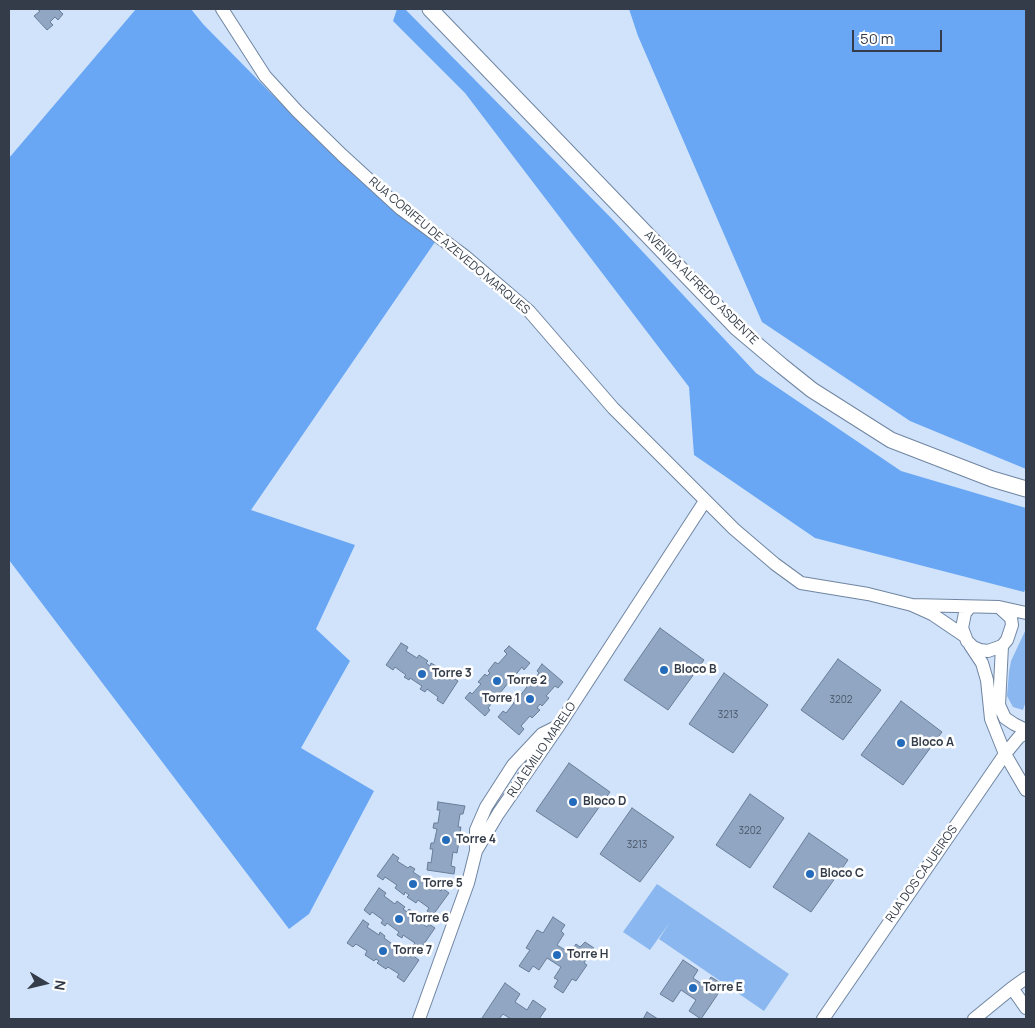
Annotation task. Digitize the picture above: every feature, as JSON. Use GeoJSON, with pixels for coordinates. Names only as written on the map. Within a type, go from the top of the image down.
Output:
{"type":"FeatureCollection","features":[{"type":"Feature","properties":{"kind":"street","name":"RUA CORIFEU DE AZEVEDO MARQUES"},"geometry":{"type":"LineString","coordinates":[[222,9],[265,76],[297,111],[401,209],[466,256],[529,311],[613,408],[705,501],[774,564],[801,583],[868,594],[912,605]]}},
{"type":"Feature","properties":{"kind":"street","name":"AVENIDA ALFREDO ASDENTE"},"geometry":{"type":"LineString","coordinates":[[430,9],[737,328],[782,366],[812,390],[891,440],[992,480],[1026,489]]}},
{"type":"Feature","properties":{"kind":"street","name":"RUA EMILIO MARELO"},"geometry":{"type":"LineString","coordinates":[[419,1019],[468,883],[476,851],[498,814],[560,724],[705,501]]}},
{"type":"Feature","properties":{"kind":"street"},"geometry":{"type":"LineString","coordinates":[[912,605],[970,607],[984,605],[1026,613]]}},
{"type":"Feature","properties":{"kind":"street"},"geometry":{"type":"LineString","coordinates":[[912,605],[932,614],[965,638],[973,647],[988,651],[1002,646],[1008,640],[1012,625],[1011,618],[999,607]]}},
{"type":"Feature","properties":{"kind":"street"},"geometry":{"type":"LineString","coordinates":[[970,607],[962,620],[965,638],[982,663],[987,680],[992,719],[1005,754],[1026,790]]}},
{"type":"Feature","properties":{"kind":"street"},"geometry":{"type":"LineString","coordinates":[[1002,646],[999,705],[1005,718],[1026,731]]}},
{"type":"Feature","properties":{"kind":"street"},"geometry":{"type":"LineString","coordinates":[[476,851],[476,830],[486,806],[513,765],[542,734],[560,724]]}},
{"type":"Feature","properties":{"kind":"street","name":"RUA DOS CAJUEIROS"},"geometry":{"type":"LineString","coordinates":[[822,1019],[1005,754],[1018,737],[1026,731]]}},
{"type":"Feature","properties":{"kind":"street"},"geometry":{"type":"LineString","coordinates":[[513,765],[525,775]]}},
{"type":"Feature","properties":{"kind":"street"},"geometry":{"type":"LineString","coordinates":[[486,806],[498,814]]}},
{"type":"Feature","properties":{"kind":"street"},"geometry":{"type":"LineString","coordinates":[[974,1019],[1026,978]]}},
{"type":"Feature","properties":{"kind":"street"},"geometry":{"type":"LineString","coordinates":[[1012,988],[1026,1008]]}},
{"type":"Feature","properties":{"kind":"shaded area"},"geometry":{"type":"Polygon","coordinates":[[[136,9],[191,9],[203,24],[319,142],[400,215],[435,242],[251,510],[355,545],[316,629],[350,661],[301,748],[374,791],[309,914],[289,929],[9,560],[9,158],[136,9]]]}},
{"type":"Feature","properties":{"kind":"shaded area"},"geometry":{"type":"Polygon","coordinates":[[[397,9],[405,9],[614,221],[756,373],[901,471],[1026,508],[1026,588],[1024,592],[815,538],[694,455],[689,387],[465,93],[393,21],[397,9]]]}},
{"type":"Feature","properties":{"kind":"shaded area"},"geometry":{"type":"Polygon","coordinates":[[[629,9],[1026,9],[1026,469],[910,421],[762,322],[638,36],[629,9]]]}},
{"type":"Feature","properties":{"kind":"shaded area"},"geometry":{"type":"Polygon","coordinates":[[[1026,629],[1026,701],[1023,710],[1013,707],[1007,696],[1011,661],[1026,629]]]}},
{"type":"Feature","properties":{"kind":"shaded area"},"geometry":{"type":"Polygon","coordinates":[[[657,884],[789,974],[764,1011],[659,939],[670,922],[650,950],[623,932],[657,884]]]}},
{"type":"Feature","properties":{"kind":"building"},"geometry":{"type":"Polygon","coordinates":[[[37,9],[58,9],[63,14],[58,20],[55,17],[50,22],[53,25],[47,30],[34,16],[40,11],[37,9]]]}},
{"type":"Feature","properties":{"kind":"building","name":"Bloco B"},"geometry":{"type":"Polygon","coordinates":[[[660,628],[704,660],[668,710],[624,680],[660,628]]]}},
{"type":"Feature","properties":{"kind":"building","name":"Torre 3"},"geometry":{"type":"Polygon","coordinates":[[[401,643],[408,647],[406,651],[417,658],[419,655],[428,661],[426,663],[430,666],[431,663],[441,669],[439,673],[450,680],[452,677],[458,681],[443,704],[437,700],[438,697],[427,689],[425,692],[420,689],[422,686],[410,678],[409,680],[404,677],[406,675],[395,667],[393,670],[386,665],[401,643]]]}},
{"type":"Feature","properties":{"kind":"building","name":"Torre 2"},"geometry":{"type":"Polygon","coordinates":[[[509,646],[530,663],[524,670],[522,667],[513,678],[516,680],[512,685],[509,682],[500,693],[503,695],[499,700],[496,698],[488,708],[490,710],[485,716],[465,698],[470,692],[472,694],[481,684],[478,682],[485,674],[487,676],[490,673],[488,671],[495,662],[498,664],[507,654],[504,651],[509,646]]]}},
{"type":"Feature","properties":{"kind":"building"},"geometry":{"type":"Polygon","coordinates":[[[838,659],[881,690],[843,740],[801,710],[838,659]]]}},
{"type":"Feature","properties":{"kind":"building","name":"Torre 1"},"geometry":{"type":"Polygon","coordinates":[[[542,664],[563,682],[558,688],[555,686],[546,696],[549,698],[542,706],[540,704],[537,708],[540,710],[532,718],[530,716],[521,726],[524,729],[519,735],[498,717],[503,711],[506,713],[514,703],[512,701],[515,696],[518,698],[527,687],[525,685],[528,681],[531,683],[539,673],[537,671],[542,664]]]}},
{"type":"Feature","properties":{"kind":"building"},"geometry":{"type":"Polygon","coordinates":[[[724,673],[768,705],[733,753],[689,724],[724,673]]]}},
{"type":"Feature","properties":{"kind":"building","name":"Bloco A"},"geometry":{"type":"Polygon","coordinates":[[[901,701],[942,732],[903,785],[861,755],[901,701]]]}},
{"type":"Feature","properties":{"kind":"building","name":"Bloco D"},"geometry":{"type":"Polygon","coordinates":[[[569,763],[610,792],[577,838],[536,811],[569,763]]]}},
{"type":"Feature","properties":{"kind":"building"},"geometry":{"type":"Polygon","coordinates":[[[750,794],[784,818],[750,868],[716,845],[750,794]]]}},
{"type":"Feature","properties":{"kind":"building","name":"Torre 4"},"geometry":{"type":"Polygon","coordinates":[[[438,802],[465,806],[463,814],[460,814],[458,827],[461,827],[459,838],[457,837],[456,842],[459,842],[457,853],[453,852],[451,866],[455,867],[454,874],[427,870],[428,862],[431,863],[433,849],[430,849],[431,843],[434,843],[437,829],[433,828],[434,823],[438,823],[440,810],[437,810],[438,802]]]}},
{"type":"Feature","properties":{"kind":"building"},"geometry":{"type":"Polygon","coordinates":[[[632,808],[674,837],[640,882],[600,854],[632,808]]]}},
{"type":"Feature","properties":{"kind":"building","name":"Bloco C"},"geometry":{"type":"Polygon","coordinates":[[[809,833],[848,860],[811,912],[773,887],[809,833]]]}},
{"type":"Feature","properties":{"kind":"building","name":"Torre 5"},"geometry":{"type":"Polygon","coordinates":[[[393,854],[399,858],[397,861],[408,868],[410,866],[415,869],[413,872],[425,880],[427,878],[432,881],[430,884],[441,891],[442,888],[449,893],[433,915],[427,911],[429,908],[418,900],[416,903],[407,897],[409,895],[405,892],[404,895],[395,888],[397,885],[385,877],[383,880],[377,876],[393,854]]]}},
{"type":"Feature","properties":{"kind":"building","name":"Torre 6"},"geometry":{"type":"Polygon","coordinates":[[[379,888],[386,893],[384,896],[395,904],[397,901],[405,907],[403,909],[407,912],[409,909],[418,916],[416,919],[427,927],[429,924],[435,928],[419,951],[412,946],[415,943],[403,935],[402,938],[397,935],[399,932],[387,923],[385,926],[381,923],[383,920],[372,912],[370,915],[364,910],[379,888]]]}},
{"type":"Feature","properties":{"kind":"building","name":"Torre H"},"geometry":{"type":"Polygon","coordinates":[[[553,917],[565,925],[561,931],[564,934],[557,945],[570,953],[576,944],[580,947],[585,942],[594,948],[584,963],[587,965],[576,981],[572,979],[563,993],[554,987],[558,980],[554,978],[561,967],[547,958],[539,970],[533,966],[529,972],[519,966],[530,950],[526,948],[537,930],[543,933],[553,917]]]}},
{"type":"Feature","properties":{"kind":"building","name":"Torre 7"},"geometry":{"type":"Polygon","coordinates":[[[363,920],[369,924],[367,927],[379,935],[380,932],[385,936],[384,938],[395,946],[397,944],[402,947],[400,950],[419,960],[404,982],[397,977],[399,974],[388,967],[386,969],[377,963],[379,961],[376,959],[374,961],[365,955],[367,951],[356,944],[353,947],[347,943],[363,920]]]}},
{"type":"Feature","properties":{"kind":"building","name":"Torre E"},"geometry":{"type":"Polygon","coordinates":[[[683,960],[698,970],[693,978],[705,986],[711,977],[724,985],[701,1019],[689,1011],[696,1000],[681,990],[673,1002],[660,994],[683,960]]]}},
{"type":"Feature","properties":{"kind":"building"},"geometry":{"type":"Polygon","coordinates":[[[505,983],[520,994],[515,1002],[527,1010],[533,1000],[546,1009],[539,1019],[511,1019],[503,1014],[499,1019],[482,1018],[505,983]]]}},
{"type":"Feature","properties":{"kind":"building"},"geometry":{"type":"Polygon","coordinates":[[[647,1012],[658,1019],[643,1019],[647,1012]]]}},
{"type":"Feature","properties":{"kind":"place","name":"Bloco B"},"geometry":{"type":"Point","coordinates":[664,670]}},
{"type":"Feature","properties":{"kind":"place","name":"Torre 3"},"geometry":{"type":"Point","coordinates":[422,674]}},
{"type":"Feature","properties":{"kind":"place","name":"Torre 2"},"geometry":{"type":"Point","coordinates":[497,681]}},
{"type":"Feature","properties":{"kind":"place","name":"Torre 1"},"geometry":{"type":"Point","coordinates":[530,699]}},
{"type":"Feature","properties":{"kind":"place","name":"Bloco A"},"geometry":{"type":"Point","coordinates":[901,743]}},
{"type":"Feature","properties":{"kind":"place","name":"Bloco D"},"geometry":{"type":"Point","coordinates":[573,802]}},
{"type":"Feature","properties":{"kind":"place","name":"Torre 4"},"geometry":{"type":"Point","coordinates":[446,840]}},
{"type":"Feature","properties":{"kind":"place","name":"Bloco C"},"geometry":{"type":"Point","coordinates":[810,874]}},
{"type":"Feature","properties":{"kind":"place","name":"Torre 5"},"geometry":{"type":"Point","coordinates":[413,884]}},
{"type":"Feature","properties":{"kind":"place","name":"Torre 6"},"geometry":{"type":"Point","coordinates":[399,919]}},
{"type":"Feature","properties":{"kind":"place","name":"Torre 7"},"geometry":{"type":"Point","coordinates":[383,951]}},
{"type":"Feature","properties":{"kind":"place","name":"Torre H"},"geometry":{"type":"Point","coordinates":[557,955]}},
{"type":"Feature","properties":{"kind":"place","name":"Torre E"},"geometry":{"type":"Point","coordinates":[693,988]}}]}
